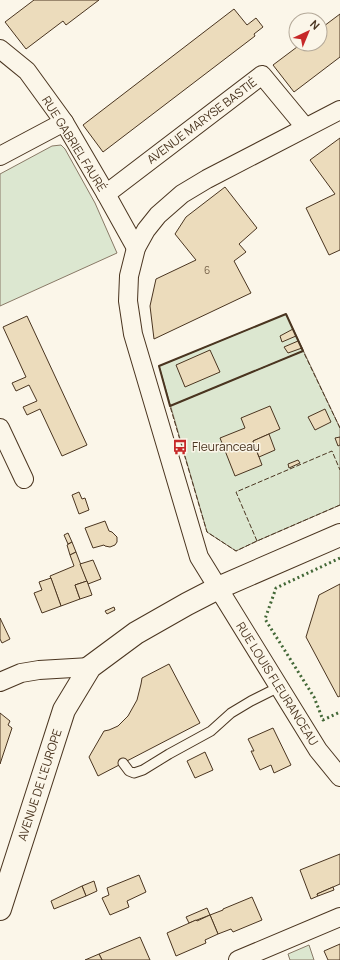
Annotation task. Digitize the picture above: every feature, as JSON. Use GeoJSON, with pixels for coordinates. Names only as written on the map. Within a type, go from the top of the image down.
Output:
{"type":"FeatureCollection","features":[{"type":"Feature","properties":{"kind":"main road"},"geometry":{"type":"LineString","coordinates":[[90,666],[136,633],[187,604],[218,588],[340,536]]}},
{"type":"Feature","properties":{"kind":"main road","name":"AVENUE DE L'EUROPE"},"geometry":{"type":"LineString","coordinates":[[0,908],[64,710],[90,666]]}},
{"type":"Feature","properties":{"kind":"street","name":"RUE GABRIEL FAURÉ"},"geometry":{"type":"LineString","coordinates":[[0,49],[27,71],[64,122],[136,248]]}},
{"type":"Feature","properties":{"kind":"street","name":"AVENUE MARYSE BASTIÉ"},"geometry":{"type":"LineString","coordinates":[[106,194],[262,75],[305,128]]}},
{"type":"Feature","properties":{"kind":"street"},"geometry":{"type":"LineString","coordinates":[[218,588],[199,557],[133,334],[128,301],[129,276],[136,248],[146,230],[158,215],[182,194],[207,179],[340,110]]}},
{"type":"Feature","properties":{"kind":"street"},"geometry":{"type":"LineString","coordinates":[[0,156],[64,122]]}},
{"type":"Feature","properties":{"kind":"street"},"geometry":{"type":"LineString","coordinates":[[0,428],[24,479]]}},
{"type":"Feature","properties":{"kind":"street","name":"RUE LOUIS FLEURANCEAU"},"geometry":{"type":"LineString","coordinates":[[218,588],[318,750],[340,777]]}},
{"type":"Feature","properties":{"kind":"street"},"geometry":{"type":"LineString","coordinates":[[0,682],[21,673],[90,666]]}},
{"type":"Feature","properties":{"kind":"street"},"geometry":{"type":"LineString","coordinates":[[238,960],[340,917]]}},
{"type":"Feature","properties":{"kind":"lane"},"geometry":{"type":"LineString","coordinates":[[123,763],[129,771],[134,773],[143,770],[212,731],[230,714],[251,701],[279,688]]}},
{"type":"Feature","properties":{"kind":"green space"},"geometry":{"type":"Polygon","coordinates":[[[61,145],[65,149],[95,203],[117,253],[0,306],[0,174],[52,146],[61,145]]]}},
{"type":"Feature","properties":{"kind":"green space"},"geometry":{"type":"Polygon","coordinates":[[[286,314],[340,428],[340,505],[236,551],[207,532],[159,366],[286,314]]]}},
{"type":"Feature","properties":{"kind":"green space"},"geometry":{"type":"Polygon","coordinates":[[[309,945],[314,960],[290,960],[288,954],[309,945]]]}},
{"type":"Feature","properties":{"kind":"building"},"geometry":{"type":"Polygon","coordinates":[[[34,0],[99,0],[66,25],[63,21],[26,49],[5,22],[34,0]]]}},
{"type":"Feature","properties":{"kind":"building"},"geometry":{"type":"Polygon","coordinates":[[[234,9],[247,25],[256,18],[263,27],[254,34],[255,36],[103,152],[83,125],[234,9]]]}},
{"type":"Feature","properties":{"kind":"building"},"geometry":{"type":"Polygon","coordinates":[[[340,14],[340,57],[294,92],[273,65],[290,52],[328,52],[328,23],[340,14]]]}},
{"type":"Feature","properties":{"kind":"building"},"geometry":{"type":"Polygon","coordinates":[[[340,138],[340,250],[329,255],[306,208],[335,194],[310,160],[340,138]]]}},
{"type":"Feature","properties":{"kind":"building"},"geometry":{"type":"Polygon","coordinates":[[[225,187],[257,228],[239,244],[246,252],[234,261],[251,293],[154,339],[150,306],[156,279],[196,260],[175,234],[186,217],[225,187]]]}},
{"type":"Feature","properties":{"kind":"building"},"geometry":{"type":"Polygon","coordinates":[[[27,316],[87,445],[62,456],[40,409],[27,415],[23,407],[37,401],[29,385],[16,391],[12,383],[26,377],[3,327],[27,316]]]}},
{"type":"Feature","properties":{"kind":"building"},"geometry":{"type":"Polygon","coordinates":[[[293,329],[296,336],[282,342],[280,336],[293,329]]]}},
{"type":"Feature","properties":{"kind":"building"},"geometry":{"type":"Polygon","coordinates":[[[298,341],[302,348],[288,353],[284,347],[298,341]]]}},
{"type":"Feature","properties":{"kind":"building"},"geometry":{"type":"Polygon","coordinates":[[[210,350],[220,372],[185,387],[176,365],[210,350]]]}},
{"type":"Feature","properties":{"kind":"building"},"geometry":{"type":"Polygon","coordinates":[[[270,406],[280,429],[253,441],[262,465],[235,476],[220,438],[245,428],[241,418],[270,406]]]}},
{"type":"Feature","properties":{"kind":"building"},"geometry":{"type":"Polygon","coordinates":[[[325,409],[331,422],[315,430],[308,417],[325,409]]]}},
{"type":"Feature","properties":{"kind":"building"},"geometry":{"type":"Polygon","coordinates":[[[269,434],[275,450],[259,457],[253,441],[269,434]]]}},
{"type":"Feature","properties":{"kind":"building"},"geometry":{"type":"Polygon","coordinates":[[[340,437],[340,445],[338,446],[335,438],[340,437]]]}},
{"type":"Feature","properties":{"kind":"building"},"geometry":{"type":"Polygon","coordinates":[[[298,460],[300,463],[289,468],[288,464],[298,460]]]}},
{"type":"Feature","properties":{"kind":"building"},"geometry":{"type":"Polygon","coordinates":[[[79,492],[82,499],[85,498],[89,510],[79,514],[72,495],[79,492]]]}},
{"type":"Feature","properties":{"kind":"building"},"geometry":{"type":"Polygon","coordinates":[[[105,521],[109,531],[117,537],[117,542],[115,545],[110,547],[104,545],[93,548],[85,528],[105,521]]]}},
{"type":"Feature","properties":{"kind":"building"},"geometry":{"type":"Polygon","coordinates":[[[68,533],[72,542],[68,544],[64,535],[68,533]]]}},
{"type":"Feature","properties":{"kind":"building"},"geometry":{"type":"Polygon","coordinates":[[[72,542],[76,552],[70,555],[67,545],[72,542]]]}},
{"type":"Feature","properties":{"kind":"building"},"geometry":{"type":"Polygon","coordinates":[[[76,552],[87,581],[75,585],[80,599],[61,606],[50,576],[74,566],[70,555],[76,552]]]}},
{"type":"Feature","properties":{"kind":"building"},"geometry":{"type":"Polygon","coordinates":[[[93,560],[101,579],[88,584],[80,564],[93,560]]]}},
{"type":"Feature","properties":{"kind":"building"},"geometry":{"type":"Polygon","coordinates":[[[51,578],[61,606],[42,613],[34,593],[42,590],[39,582],[51,578]]]}},
{"type":"Feature","properties":{"kind":"building"},"geometry":{"type":"Polygon","coordinates":[[[87,581],[92,595],[80,599],[75,585],[87,581]]]}},
{"type":"Feature","properties":{"kind":"building"},"geometry":{"type":"Polygon","coordinates":[[[340,584],[340,696],[338,697],[306,637],[319,595],[340,584]]]}},
{"type":"Feature","properties":{"kind":"building"},"geometry":{"type":"Polygon","coordinates":[[[114,607],[115,610],[107,614],[105,611],[114,607]]]}},
{"type":"Feature","properties":{"kind":"building"},"geometry":{"type":"Polygon","coordinates":[[[0,618],[10,639],[2,643],[0,639],[0,618]]]}},
{"type":"Feature","properties":{"kind":"building"},"geometry":{"type":"Polygon","coordinates":[[[169,664],[200,723],[98,776],[89,757],[104,731],[118,726],[128,716],[137,700],[142,678],[169,664]]]}},
{"type":"Feature","properties":{"kind":"building"},"geometry":{"type":"Polygon","coordinates":[[[0,713],[10,721],[8,725],[12,728],[0,764],[0,713]]]}},
{"type":"Feature","properties":{"kind":"building"},"geometry":{"type":"Polygon","coordinates":[[[273,728],[291,765],[274,773],[271,765],[260,770],[251,751],[254,751],[248,739],[273,728]]]}},
{"type":"Feature","properties":{"kind":"building"},"geometry":{"type":"Polygon","coordinates":[[[205,752],[213,770],[195,778],[187,761],[205,752]]]}},
{"type":"Feature","properties":{"kind":"building"},"geometry":{"type":"Polygon","coordinates":[[[340,854],[340,884],[317,894],[318,896],[311,899],[300,870],[340,854]]]}},
{"type":"Feature","properties":{"kind":"building"},"geometry":{"type":"Polygon","coordinates":[[[139,875],[146,892],[127,901],[129,907],[110,915],[102,898],[109,895],[107,888],[139,875]]]}},
{"type":"Feature","properties":{"kind":"building"},"geometry":{"type":"Polygon","coordinates":[[[94,881],[97,891],[86,896],[82,886],[94,881]]]}},
{"type":"Feature","properties":{"kind":"building"},"geometry":{"type":"Polygon","coordinates":[[[82,886],[86,896],[54,909],[51,901],[82,886]]]}},
{"type":"Feature","properties":{"kind":"building"},"geometry":{"type":"Polygon","coordinates":[[[333,887],[334,890],[318,896],[317,894],[333,887]]]}},
{"type":"Feature","properties":{"kind":"building"},"geometry":{"type":"Polygon","coordinates":[[[252,897],[262,920],[233,932],[231,929],[218,934],[210,915],[252,897]]]}},
{"type":"Feature","properties":{"kind":"building"},"geometry":{"type":"Polygon","coordinates":[[[207,908],[210,915],[189,923],[186,917],[207,908]]]}},
{"type":"Feature","properties":{"kind":"building"},"geometry":{"type":"Polygon","coordinates":[[[210,915],[218,934],[205,940],[206,943],[176,956],[167,933],[210,915]]]}},
{"type":"Feature","properties":{"kind":"building"},"geometry":{"type":"Polygon","coordinates":[[[140,937],[150,960],[102,960],[99,954],[140,937]]]}},
{"type":"Feature","properties":{"kind":"building"},"geometry":{"type":"Polygon","coordinates":[[[340,944],[340,960],[328,960],[324,951],[340,944]]]}},
{"type":"Feature","properties":{"kind":"building"},"geometry":{"type":"Polygon","coordinates":[[[99,954],[102,960],[85,960],[99,954]]]}},
{"type":"Feature","properties":{"kind":"hedge"},"geometry":{"type":"LineString","coordinates":[[340,558],[276,588],[265,619],[314,697],[323,720],[340,712]]}},
{"type":"Feature","properties":{"kind":"fence"},"geometry":{"type":"LineString","coordinates":[[340,428],[303,351],[170,406],[207,532],[236,551],[340,505]]}},
{"type":"Feature","properties":{"kind":"fence"},"geometry":{"type":"LineString","coordinates":[[257,541],[236,492],[332,451],[340,470]]}},
{"type":"Feature","properties":{"kind":"wall"},"geometry":{"type":"LineString","coordinates":[[286,314],[303,351],[170,406],[159,366],[286,314]]}},
{"type":"Feature","properties":{"kind":"place","name":"Fleuranceau"},"geometry":{"type":"Point","coordinates":[180,447]}}]}
